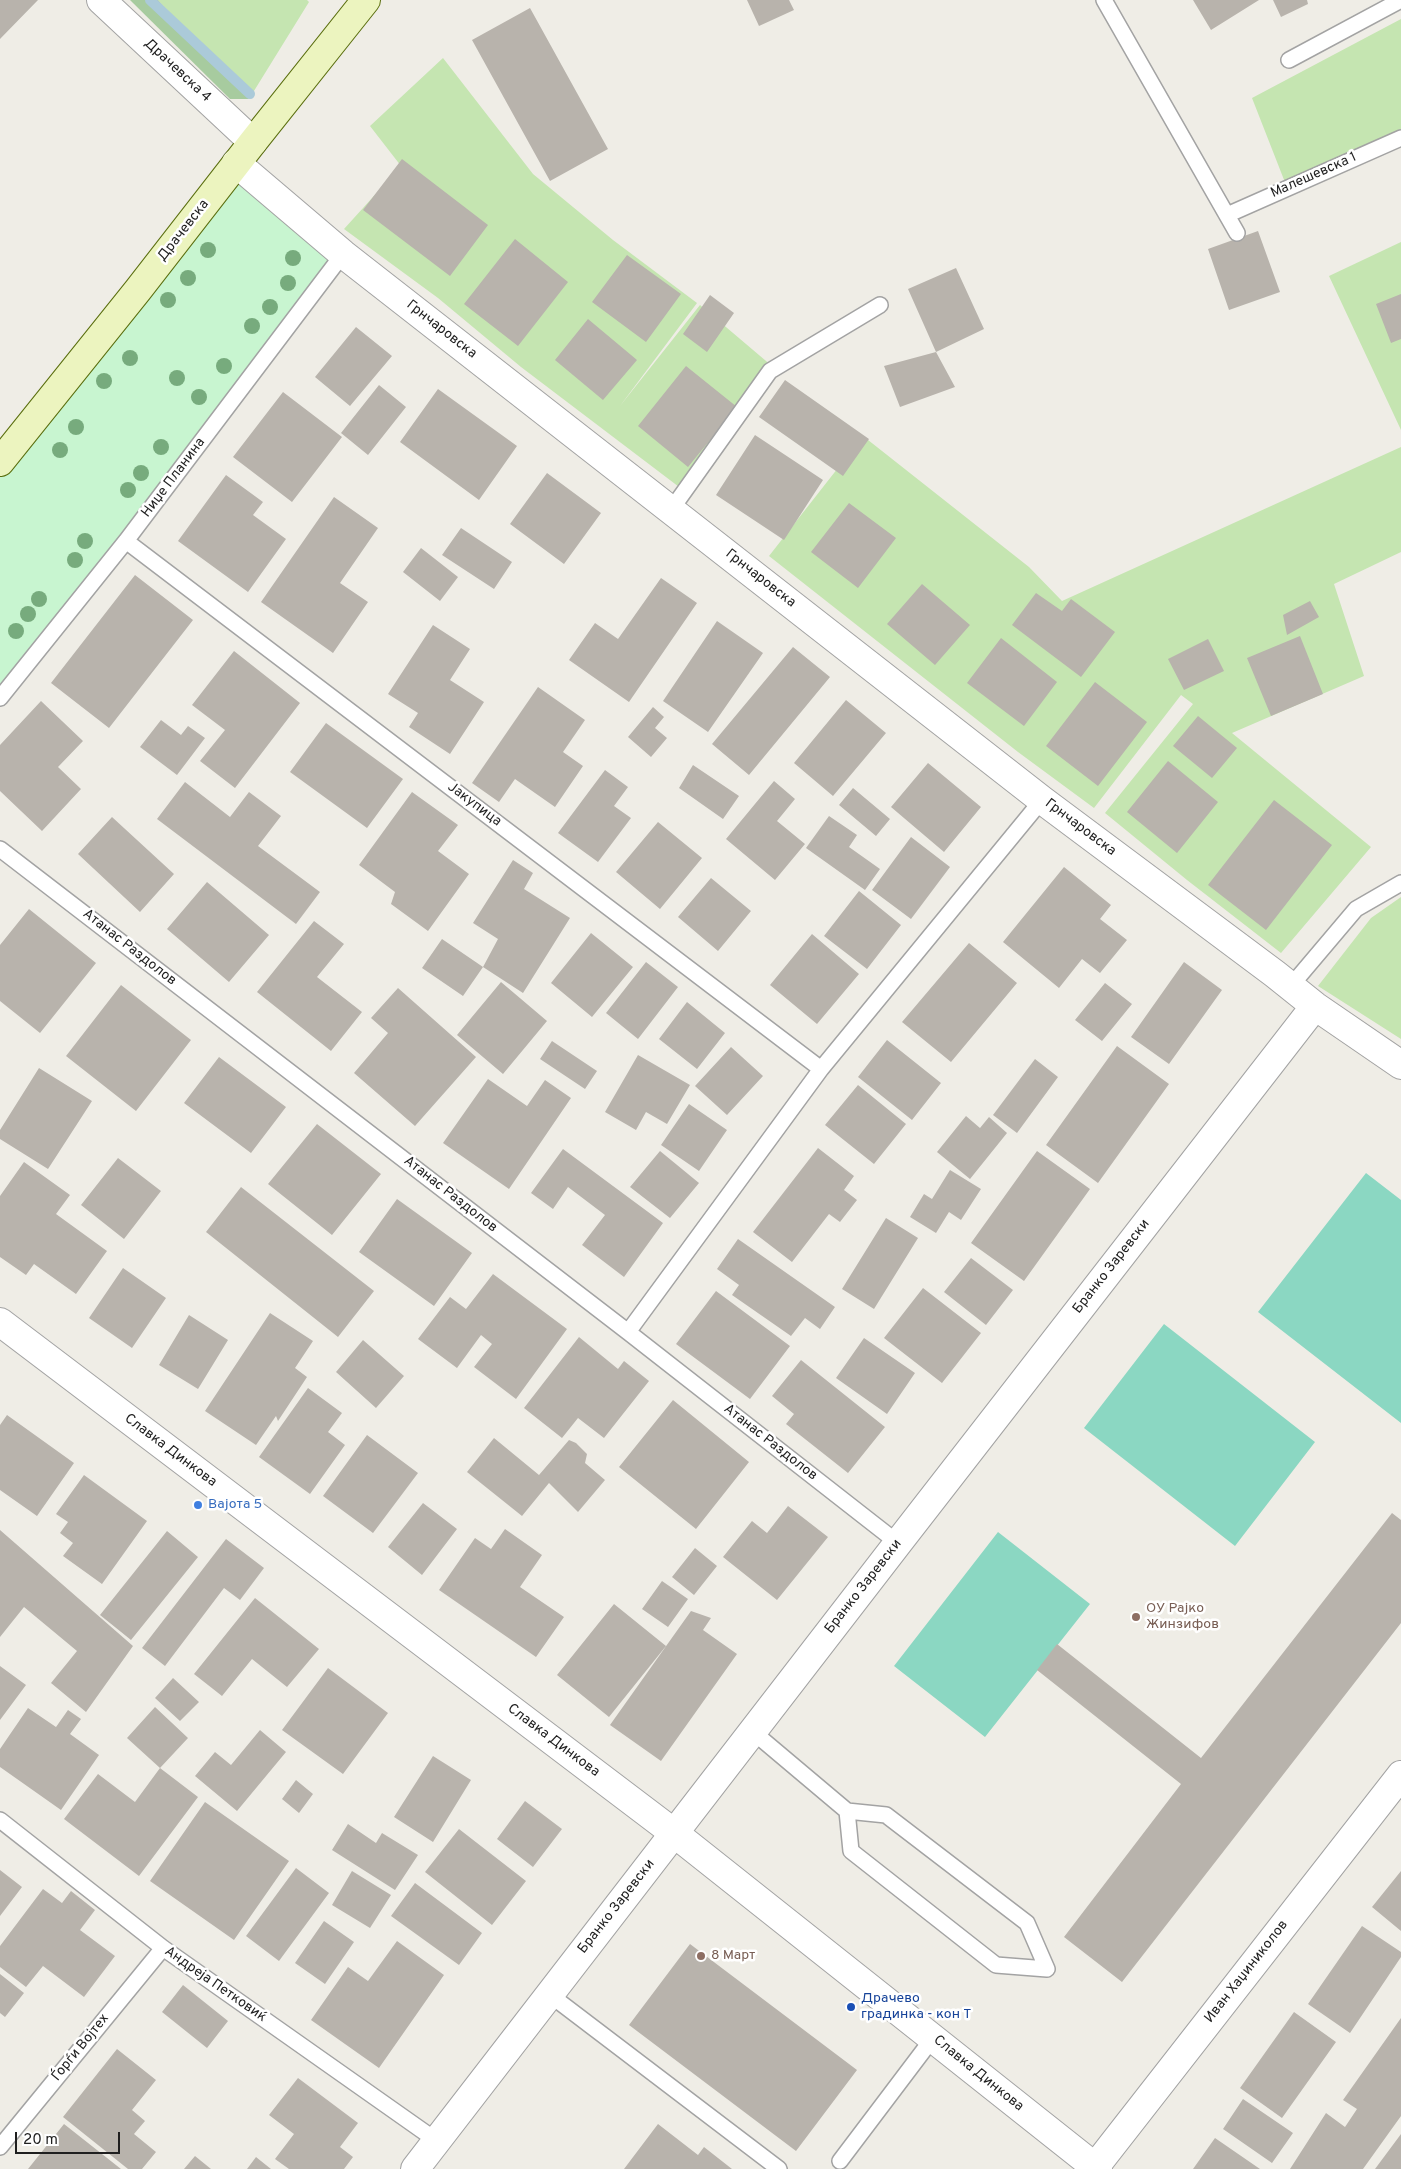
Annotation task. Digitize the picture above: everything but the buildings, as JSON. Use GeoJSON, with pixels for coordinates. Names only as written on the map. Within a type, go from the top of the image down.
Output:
{"type":"FeatureCollection","features":[{"type":"Feature","properties":{"kind":"main road","name":"Драчевска"},"geometry":{"type":"LineString","coordinates":[[0,462],[366,0]]}},
{"type":"Feature","properties":{"kind":"street","name":"Драчевска 4"},"geometry":{"type":"LineString","coordinates":[[101,0],[244,152]]}},
{"type":"Feature","properties":{"kind":"street","name":"Грнчаровска"},"geometry":{"type":"LineString","coordinates":[[244,152],[343,254],[1042,800],[1315,1006],[1396,1056]]}},
{"type":"Feature","properties":{"kind":"street","name":"Бранко Заревски"},"geometry":{"type":"LineString","coordinates":[[415,2169],[752,1731],[1315,1006]]}},
{"type":"Feature","properties":{"kind":"street","name":"Славка Динкова"},"geometry":{"type":"LineString","coordinates":[[0,1322],[674,1833],[1096,2168]]}},
{"type":"Feature","properties":{"kind":"street","name":"Иван Хаџиниколов"},"geometry":{"type":"LineString","coordinates":[[1096,2168],[1401,1775]]}},
{"type":"Feature","properties":{"kind":"lane"},"geometry":{"type":"LineString","coordinates":[[1104,0],[1237,233]]}},
{"type":"Feature","properties":{"kind":"lane"},"geometry":{"type":"LineString","coordinates":[[1290,60],[1401,0]]}},
{"type":"Feature","properties":{"kind":"lane","name":"Малешевска 1"},"geometry":{"type":"LineString","coordinates":[[1227,215],[1401,138]]}},
{"type":"Feature","properties":{"kind":"lane","name":"Ниџе Планина"},"geometry":{"type":"LineString","coordinates":[[0,698],[126,541],[343,254]]}},
{"type":"Feature","properties":{"kind":"lane"},"geometry":{"type":"LineString","coordinates":[[671,510],[770,371],[880,305]]}},
{"type":"Feature","properties":{"kind":"lane","name":"Јакупица"},"geometry":{"type":"LineString","coordinates":[[126,541],[821,1069]]}},
{"type":"Feature","properties":{"kind":"lane"},"geometry":{"type":"LineString","coordinates":[[628,1332],[821,1069],[1042,800]]}},
{"type":"Feature","properties":{"kind":"lane","name":"Атанас Раздолов"},"geometry":{"type":"LineString","coordinates":[[0,849],[628,1332],[898,1543]]}},
{"type":"Feature","properties":{"kind":"lane"},"geometry":{"type":"LineString","coordinates":[[1290,987],[1356,909],[1401,883]]}},
{"type":"Feature","properties":{"kind":"lane"},"geometry":{"type":"LineString","coordinates":[[752,1731],[847,1811],[886,1815],[1027,1923],[1046,1969],[996,1965],[851,1851],[847,1811]]}},
{"type":"Feature","properties":{"kind":"lane","name":"Андреја Петковиќ"},"geometry":{"type":"LineString","coordinates":[[0,1820],[163,1948],[437,2141]]}},
{"type":"Feature","properties":{"kind":"lane","name":"Ѓорѓи Војтех"},"geometry":{"type":"LineString","coordinates":[[0,2147],[163,1948]]}},
{"type":"Feature","properties":{"kind":"lane"},"geometry":{"type":"LineString","coordinates":[[549,1994],[779,2169]]}},
{"type":"Feature","properties":{"kind":"lane"},"geometry":{"type":"LineString","coordinates":[[840,2161],[933,2038]]}},
{"type":"Feature","properties":{"kind":"green space"},"geometry":{"type":"Polygon","coordinates":[[[130,0],[158,0],[249,99],[230,99],[130,0]]]}},
{"type":"Feature","properties":{"kind":"green space"},"geometry":{"type":"Polygon","coordinates":[[[158,0],[307,0],[309,2],[249,99],[158,0]]]}},
{"type":"Feature","properties":{"kind":"green space"},"geometry":{"type":"Polygon","coordinates":[[[1401,19],[1401,132],[1288,190],[1252,98],[1401,19]]]}},
{"type":"Feature","properties":{"kind":"green space"},"geometry":{"type":"Polygon","coordinates":[[[443,58],[533,174],[613,240],[697,303],[620,406],[700,305],[779,372],[687,493],[521,367],[438,298],[344,229],[401,166],[370,126],[443,58]]]}},
{"type":"Feature","properties":{"kind":"green space"},"geometry":{"type":"Polygon","coordinates":[[[236,163],[343,254],[0,698],[0,458],[236,163]]]}},
{"type":"Feature","properties":{"kind":"green space"},"geometry":{"type":"Polygon","coordinates":[[[1401,242],[1401,430],[1329,276],[1401,242]]]}},
{"type":"Feature","properties":{"kind":"green space"},"geometry":{"type":"Polygon","coordinates":[[[863,436],[1029,567],[1062,601],[1401,447],[1401,552],[1334,584],[1364,676],[1232,733],[1371,847],[1281,953],[1105,813],[1193,704],[1181,695],[1094,808],[1018,752],[769,556],[863,436]]]}},
{"type":"Feature","properties":{"kind":"green space"},"geometry":{"type":"Polygon","coordinates":[[[1401,897],[1401,1039],[1318,986],[1371,918],[1401,897]]]}},
{"type":"Feature","properties":{"kind":"green space"},"geometry":{"type":"Polygon","coordinates":[[[1366,1173],[1401,1200],[1401,1423],[1258,1312],[1366,1173]]]}},
{"type":"Feature","properties":{"kind":"green space"},"geometry":{"type":"Polygon","coordinates":[[[1164,1324],[1315,1442],[1235,1546],[1084,1428],[1164,1324]]]}},
{"type":"Feature","properties":{"kind":"green space"},"geometry":{"type":"Polygon","coordinates":[[[998,1532],[1090,1604],[985,1737],[894,1666],[998,1532]]]}},
{"type":"Feature","properties":{"kind":"waterway"},"geometry":{"type":"LineString","coordinates":[[150,0],[250,94]]}},
{"type":"Feature","properties":{"kind":"place","name":"Вајота 5"},"geometry":{"type":"Point","coordinates":[198,1505]}},
{"type":"Feature","properties":{"kind":"place","name":"ОУ Рајко Жинзифов"},"geometry":{"type":"Point","coordinates":[1136,1617]}},
{"type":"Feature","properties":{"kind":"place","name":"8 Март"},"geometry":{"type":"Point","coordinates":[701,1956]}},
{"type":"Feature","properties":{"kind":"place","name":"Драчево градинка - кон Т"},"geometry":{"type":"Point","coordinates":[851,2007]}}]}
